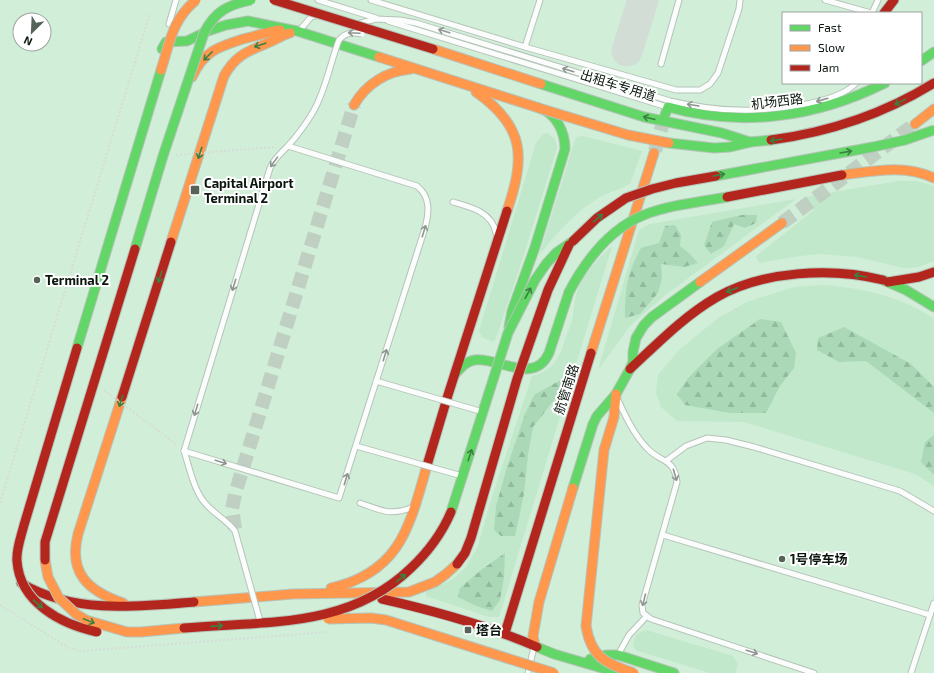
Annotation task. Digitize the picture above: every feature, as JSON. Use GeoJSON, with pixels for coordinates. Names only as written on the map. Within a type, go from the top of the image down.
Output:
{"type":"FeatureCollection","features":[{"type":"Feature","properties":{"kind":"street"},"geometry":{"type":"LineString","coordinates":[[196,0],[178,19],[173,31],[24,525],[18,551],[17,565],[23,585],[33,599],[51,614],[67,623],[88,630],[100,632],[131,632],[316,618],[335,620],[365,618],[386,620],[554,673]]}},
{"type":"Feature","properties":{"kind":"street"},"geometry":{"type":"LineString","coordinates":[[131,632],[92,622],[73,612],[52,587],[45,566],[45,542],[163,156],[198,48],[208,26],[214,17],[226,7],[250,0]]}},
{"type":"Feature","properties":{"kind":"street"},"geometry":{"type":"LineString","coordinates":[[274,0],[420,44],[651,118],[722,133],[750,142],[758,142]]}},
{"type":"Feature","properties":{"kind":"street"},"geometry":{"type":"LineString","coordinates":[[885,12],[894,0]]}},
{"type":"Feature","properties":{"kind":"street"},"geometry":{"type":"LineString","coordinates":[[449,78],[477,93],[499,110],[513,132],[517,144],[518,161],[516,178],[497,244],[453,379],[416,507],[408,528],[397,548],[387,561],[376,571],[362,579],[341,586],[293,594],[139,607],[117,607],[71,603],[53,599],[20,582],[17,579],[11,556],[15,537],[164,44],[166,42],[186,41],[213,29],[231,24],[248,21],[256,22],[296,32],[420,69],[449,78],[542,109],[628,135],[669,143],[714,148],[730,147],[807,134],[856,121],[894,105],[934,83]]}},
{"type":"Feature","properties":{"kind":"street"},"geometry":{"type":"LineString","coordinates":[[101,605],[61,592],[53,585],[46,574],[43,564],[44,555],[102,360],[135,257],[156,180],[183,99],[196,70],[216,49],[230,43],[270,31],[278,30],[296,32]]}},
{"type":"Feature","properties":{"kind":"street"},"geometry":{"type":"LineString","coordinates":[[139,607],[122,603],[104,595],[92,587],[82,576],[76,566],[75,560],[75,547],[78,534],[224,76],[230,65],[242,54],[252,48],[266,44],[282,35],[296,32]]}},
{"type":"Feature","properties":{"kind":"street"},"geometry":{"type":"LineString","coordinates":[[922,60],[934,52]]}},
{"type":"Feature","properties":{"kind":"street"},"geometry":{"type":"LineString","coordinates":[[354,105],[363,92],[386,75],[397,70],[420,69]]}},
{"type":"Feature","properties":{"kind":"street","name":"机场西路"},"geometry":{"type":"LineString","coordinates":[[667,111],[715,117],[767,117],[804,111],[847,101],[862,96],[883,84]]}},
{"type":"Feature","properties":{"kind":"street"},"geometry":{"type":"LineString","coordinates":[[316,618],[353,607],[370,599],[389,587],[416,564],[430,548],[452,511],[508,333],[512,312],[535,247],[565,149],[566,142],[560,125],[553,117],[542,109]]}},
{"type":"Feature","properties":{"kind":"street"},"geometry":{"type":"LineString","coordinates":[[915,124],[934,109]]}},
{"type":"Feature","properties":{"kind":"street"},"geometry":{"type":"LineString","coordinates":[[508,333],[535,280],[546,264],[553,256],[570,244],[609,209],[626,198],[644,191],[676,183],[881,145],[915,137],[934,130]]}},
{"type":"Feature","properties":{"kind":"street","name":"航管南路"},"geometry":{"type":"LineString","coordinates":[[505,633],[554,470],[654,153]]}},
{"type":"Feature","properties":{"kind":"street"},"geometry":{"type":"LineString","coordinates":[[453,379],[458,370],[468,362],[477,360],[487,360],[523,370],[532,369],[541,364],[549,353],[569,292],[581,269],[593,253],[618,229],[645,213],[842,175],[904,169],[922,172],[934,178]]}},
{"type":"Feature","properties":{"kind":"street"},"geometry":{"type":"LineString","coordinates":[[630,369],[636,338],[647,321],[782,223]]}},
{"type":"Feature","properties":{"kind":"street"},"geometry":{"type":"LineString","coordinates":[[293,594],[344,594],[402,592],[416,590],[437,581],[457,564],[471,538],[517,379],[548,290],[570,244]]}},
{"type":"Feature","properties":{"kind":"street"},"geometry":{"type":"LineString","coordinates":[[888,282],[919,277],[934,272]]}},
{"type":"Feature","properties":{"kind":"street"},"geometry":{"type":"LineString","coordinates":[[535,646],[533,636],[539,602],[590,431],[597,416],[616,394],[630,369],[671,331],[701,307],[725,293],[747,285],[782,276],[812,274],[855,275],[888,282],[934,307]]}},
{"type":"Feature","properties":{"kind":"street"},"geometry":{"type":"LineString","coordinates":[[471,324],[470,338],[475,349],[487,360]]}},
{"type":"Feature","properties":{"kind":"street"},"geometry":{"type":"LineString","coordinates":[[616,394],[614,417],[604,450],[586,626],[587,635],[592,648],[602,660],[634,673]]}},
{"type":"Feature","properties":{"kind":"street"},"geometry":{"type":"LineString","coordinates":[[235,529],[253,598]]}},
{"type":"Feature","properties":{"kind":"street"},"geometry":{"type":"LineString","coordinates":[[344,594],[414,605],[505,633],[554,654],[620,673]]}},
{"type":"Feature","properties":{"kind":"street"},"geometry":{"type":"LineString","coordinates":[[576,660],[584,660],[606,655],[618,655],[674,673]]}},
{"type":"Feature","properties":{"kind":"street"},"geometry":{"type":"LineString","coordinates":[[576,660],[590,673]]}},
{"type":"Feature","properties":{"kind":"lane"},"geometry":{"type":"LineString","coordinates":[[164,44],[176,0]]}},
{"type":"Feature","properties":{"kind":"lane"},"geometry":{"type":"LineString","coordinates":[[318,0],[667,111]]}},
{"type":"Feature","properties":{"kind":"lane"},"geometry":{"type":"LineString","coordinates":[[371,0],[525,47],[676,90],[700,90],[710,84],[718,73],[739,9],[740,0]]}},
{"type":"Feature","properties":{"kind":"lane"},"geometry":{"type":"LineString","coordinates":[[525,47],[540,0]]}},
{"type":"Feature","properties":{"kind":"lane"},"geometry":{"type":"LineString","coordinates":[[661,64],[679,0]]}},
{"type":"Feature","properties":{"kind":"lane"},"geometry":{"type":"LineString","coordinates":[[825,0],[867,12]]}},
{"type":"Feature","properties":{"kind":"lane"},"geometry":{"type":"LineString","coordinates":[[872,12],[878,0]]}},
{"type":"Feature","properties":{"kind":"lane"},"geometry":{"type":"LineString","coordinates":[[296,32],[301,30],[312,17],[318,15],[329,16],[356,23],[370,20],[381,20]]}},
{"type":"Feature","properties":{"kind":"lane","name":"出租车专用道"},"geometry":{"type":"LineString","coordinates":[[381,20],[400,20],[425,25],[592,77],[694,106],[738,110],[765,109],[804,104],[827,99],[844,93],[855,84]]}},
{"type":"Feature","properties":{"kind":"lane"},"geometry":{"type":"LineString","coordinates":[[260,622],[235,531],[229,524],[209,508],[200,496],[184,451],[270,168],[273,162],[288,146],[312,114],[319,100],[334,53],[341,37],[349,33],[367,35]]}},
{"type":"Feature","properties":{"kind":"lane"},"geometry":{"type":"LineString","coordinates":[[377,38],[420,44]]}},
{"type":"Feature","properties":{"kind":"lane"},"geometry":{"type":"LineString","coordinates":[[184,451],[339,498],[425,228],[428,212],[426,197],[416,186],[288,146]]}},
{"type":"Feature","properties":{"kind":"lane"},"geometry":{"type":"LineString","coordinates":[[453,202],[475,209],[486,216],[495,228],[497,244]]}},
{"type":"Feature","properties":{"kind":"lane"},"geometry":{"type":"LineString","coordinates":[[376,381],[484,412]]}},
{"type":"Feature","properties":{"kind":"lane"},"geometry":{"type":"LineString","coordinates":[[616,394],[623,411],[643,444],[648,450],[673,467],[676,473],[677,482],[642,605],[643,613],[651,619],[814,673]]}},
{"type":"Feature","properties":{"kind":"lane"},"geometry":{"type":"LineString","coordinates":[[666,461],[686,446],[707,438],[726,440],[900,491],[934,512]]}},
{"type":"Feature","properties":{"kind":"lane"},"geometry":{"type":"LineString","coordinates":[[356,446],[463,477]]}},
{"type":"Feature","properties":{"kind":"lane"},"geometry":{"type":"LineString","coordinates":[[360,503],[392,512],[399,512],[416,507]]}},
{"type":"Feature","properties":{"kind":"lane"},"geometry":{"type":"LineString","coordinates":[[663,535],[930,615]]}},
{"type":"Feature","properties":{"kind":"lane"},"geometry":{"type":"LineString","coordinates":[[911,673],[934,603]]}},
{"type":"Feature","properties":{"kind":"lane"},"geometry":{"type":"LineString","coordinates":[[618,655],[629,635],[647,616]]}},
{"type":"Feature","properties":{"kind":"lane"},"geometry":{"type":"LineString","coordinates":[[528,673],[535,646]]}},
{"type":"Feature","properties":{"kind":"path"},"geometry":{"type":"LineString","coordinates":[[0,503],[150,13]]}},
{"type":"Feature","properties":{"kind":"path"},"geometry":{"type":"LineString","coordinates":[[163,156],[288,146]]}},
{"type":"Feature","properties":{"kind":"path"},"geometry":{"type":"LineString","coordinates":[[94,382],[184,451]]}},
{"type":"Feature","properties":{"kind":"path"},"geometry":{"type":"LineString","coordinates":[[0,605],[69,648],[81,651],[334,632]]}},
{"type":"Feature","properties":{"kind":"shaded area"},"geometry":{"type":"Polygon","coordinates":[[[0,0],[934,0],[934,673],[0,673],[0,0]]]}},
{"type":"Feature","properties":{"kind":"shaded area"},"geometry":{"type":"Polygon","coordinates":[[[547,133],[555,139],[557,148],[522,261],[496,338],[493,342],[482,337],[479,331],[536,143],[543,134],[547,133]]]}},
{"type":"Feature","properties":{"kind":"shaded area"},"geometry":{"type":"Polygon","coordinates":[[[583,136],[642,151],[630,184],[604,195],[585,207],[561,230],[539,255],[576,137],[583,136]]]}},
{"type":"Feature","properties":{"kind":"shaded area"},"geometry":{"type":"Polygon","coordinates":[[[898,181],[916,181],[934,186],[934,261],[919,267],[904,268],[857,257],[820,254],[759,263],[756,256],[814,210],[805,197],[898,181]]]}},
{"type":"Feature","properties":{"kind":"shaded area"},"geometry":{"type":"Polygon","coordinates":[[[796,199],[664,296],[630,326],[598,370],[639,230],[650,224],[796,199]]]}},
{"type":"Feature","properties":{"kind":"shaded area"},"geometry":{"type":"Polygon","coordinates":[[[612,246],[499,617],[489,617],[426,596],[426,592],[453,579],[466,567],[478,546],[490,503],[532,376],[540,374],[555,362],[564,344],[572,321],[579,286],[594,264],[612,246]]]}},
{"type":"Feature","properties":{"kind":"shaded area"},"geometry":{"type":"Polygon","coordinates":[[[822,285],[852,288],[881,294],[908,304],[934,319],[934,486],[915,474],[744,422],[677,421],[661,407],[656,393],[658,375],[679,350],[718,318],[747,302],[794,287],[822,285]]]}},
{"type":"Feature","properties":{"kind":"shaded area"},"geometry":{"type":"Polygon","coordinates":[[[646,630],[733,656],[738,664],[735,673],[710,673],[638,651],[635,649],[633,644],[635,638],[638,633],[646,630]]]}},
{"type":"Feature","properties":{"kind":"green space"},"geometry":{"type":"Polygon","coordinates":[[[742,215],[757,215],[756,223],[745,228],[734,224],[724,246],[711,254],[704,245],[712,222],[742,215]]]}},
{"type":"Feature","properties":{"kind":"green space"},"geometry":{"type":"Polygon","coordinates":[[[675,225],[681,235],[680,246],[698,263],[684,267],[661,264],[662,278],[658,293],[640,314],[625,318],[628,282],[636,257],[641,248],[659,243],[665,226],[675,225]]]}},
{"type":"Feature","properties":{"kind":"green space"},"geometry":{"type":"Polygon","coordinates":[[[760,319],[781,322],[796,353],[794,368],[780,386],[766,413],[730,413],[685,405],[677,394],[689,377],[717,349],[760,319]]]}},
{"type":"Feature","properties":{"kind":"green space"},"geometry":{"type":"Polygon","coordinates":[[[844,327],[911,364],[934,387],[934,413],[866,361],[839,362],[817,350],[818,338],[844,327]]]}},
{"type":"Feature","properties":{"kind":"green space"},"geometry":{"type":"Polygon","coordinates":[[[564,378],[558,395],[533,427],[528,455],[524,494],[515,536],[501,536],[494,530],[496,506],[507,467],[525,414],[534,395],[564,378]]]}},
{"type":"Feature","properties":{"kind":"green space"},"geometry":{"type":"Polygon","coordinates":[[[934,435],[934,475],[921,462],[925,442],[934,435]]]}},
{"type":"Feature","properties":{"kind":"green space"},"geometry":{"type":"Polygon","coordinates":[[[505,553],[504,578],[500,600],[492,611],[476,606],[458,597],[460,588],[481,570],[505,553]]]}},
{"type":"Feature","properties":{"kind":"taxiway"},"geometry":{"type":"LineString","coordinates":[[627,51],[643,0]]}},
{"type":"Feature","properties":{"kind":"tunnel"},"geometry":{"type":"LineString","coordinates":[[235,529],[232,509],[235,494],[354,105]]}},
{"type":"Feature","properties":{"kind":"tunnel"},"geometry":{"type":"LineString","coordinates":[[655,151],[665,115]]}},
{"type":"Feature","properties":{"kind":"tunnel"},"geometry":{"type":"LineString","coordinates":[[782,223],[915,124]]}},
{"type":"Feature","properties":{"kind":"traffic: fast"},"geometry":{"type":"LineString","coordinates":[[135,249],[163,156],[204,33],[208,25],[223,10],[236,4],[251,0]]}},
{"type":"Feature","properties":{"kind":"traffic: fast"},"geometry":{"type":"LineString","coordinates":[[162,49],[166,42],[187,41],[208,31],[226,25],[248,21],[297,31],[379,57]]}},
{"type":"Feature","properties":{"kind":"traffic: fast"},"geometry":{"type":"LineString","coordinates":[[922,60],[934,52]]}},
{"type":"Feature","properties":{"kind":"traffic: fast"},"geometry":{"type":"LineString","coordinates":[[77,348],[161,70]]}},
{"type":"Feature","properties":{"kind":"traffic: fast"},"geometry":{"type":"LineString","coordinates":[[541,84],[644,117],[722,133],[750,142],[771,140]]}},
{"type":"Feature","properties":{"kind":"traffic: fast"},"geometry":{"type":"LineString","coordinates":[[665,115],[668,107],[724,117],[751,118],[779,116],[833,104],[859,95],[883,84]]}},
{"type":"Feature","properties":{"kind":"traffic: fast"},"geometry":{"type":"LineString","coordinates":[[509,327],[512,311],[535,247],[565,149],[563,136],[555,119],[545,110],[539,108]]}},
{"type":"Feature","properties":{"kind":"traffic: fast"},"geometry":{"type":"LineString","coordinates":[[716,176],[873,147],[905,140],[934,130]]}},
{"type":"Feature","properties":{"kind":"traffic: fast"},"geometry":{"type":"LineString","coordinates":[[669,143],[714,148],[730,147],[751,142]]}},
{"type":"Feature","properties":{"kind":"traffic: fast"},"geometry":{"type":"LineString","coordinates":[[569,292],[591,257],[609,237],[631,221],[664,209],[727,197]]}},
{"type":"Feature","properties":{"kind":"traffic: fast"},"geometry":{"type":"LineString","coordinates":[[451,512],[508,333],[535,280],[546,264],[556,253],[573,241]]}},
{"type":"Feature","properties":{"kind":"traffic: fast"},"geometry":{"type":"LineString","coordinates":[[883,280],[906,290],[934,307]]}},
{"type":"Feature","properties":{"kind":"traffic: fast"},"geometry":{"type":"LineString","coordinates":[[573,488],[593,424],[597,416],[616,394],[630,369],[633,362],[633,352],[636,338],[644,325],[652,317],[700,282]]}},
{"type":"Feature","properties":{"kind":"traffic: fast"},"geometry":{"type":"LineString","coordinates":[[455,374],[466,363],[475,360],[484,360],[525,369],[534,368],[542,363],[549,353],[569,292]]}},
{"type":"Feature","properties":{"kind":"traffic: fast"},"geometry":{"type":"LineString","coordinates":[[537,647],[554,654],[619,673]]}},
{"type":"Feature","properties":{"kind":"traffic: fast"},"geometry":{"type":"LineString","coordinates":[[590,659],[606,655],[618,655],[674,673]]}},
{"type":"Feature","properties":{"kind":"traffic: slow"},"geometry":{"type":"LineString","coordinates":[[161,70],[173,32],[182,15],[196,0]]}},
{"type":"Feature","properties":{"kind":"traffic: slow"},"geometry":{"type":"LineString","coordinates":[[192,77],[202,61],[213,51],[243,39],[280,30]]}},
{"type":"Feature","properties":{"kind":"traffic: slow"},"geometry":{"type":"LineString","coordinates":[[171,242],[224,76],[233,63],[244,54],[290,33]]}},
{"type":"Feature","properties":{"kind":"traffic: slow"},"geometry":{"type":"LineString","coordinates":[[433,49],[541,84]]}},
{"type":"Feature","properties":{"kind":"traffic: slow"},"geometry":{"type":"LineString","coordinates":[[379,57],[539,108]]}},
{"type":"Feature","properties":{"kind":"traffic: slow"},"geometry":{"type":"LineString","coordinates":[[354,105],[365,91],[378,80],[402,70],[411,69]]}},
{"type":"Feature","properties":{"kind":"traffic: slow"},"geometry":{"type":"LineString","coordinates":[[476,92],[492,105],[504,118],[513,131],[517,145],[517,175],[507,211]]}},
{"type":"Feature","properties":{"kind":"traffic: slow"},"geometry":{"type":"LineString","coordinates":[[542,109],[628,135],[669,143]]}},
{"type":"Feature","properties":{"kind":"traffic: slow"},"geometry":{"type":"LineString","coordinates":[[915,124],[934,109]]}},
{"type":"Feature","properties":{"kind":"traffic: slow"},"geometry":{"type":"LineString","coordinates":[[591,353],[654,153]]}},
{"type":"Feature","properties":{"kind":"traffic: slow"},"geometry":{"type":"LineString","coordinates":[[842,175],[877,170],[900,170],[911,171],[934,178]]}},
{"type":"Feature","properties":{"kind":"traffic: slow"},"geometry":{"type":"LineString","coordinates":[[700,282],[782,223]]}},
{"type":"Feature","properties":{"kind":"traffic: slow"},"geometry":{"type":"LineString","coordinates":[[586,626],[604,450],[614,417],[616,394]]}},
{"type":"Feature","properties":{"kind":"traffic: slow"},"geometry":{"type":"LineString","coordinates":[[122,397],[78,534],[76,560],[84,579],[91,586],[100,593],[123,603]]}},
{"type":"Feature","properties":{"kind":"traffic: slow"},"geometry":{"type":"LineString","coordinates":[[331,588],[355,581],[374,570],[388,557],[399,542],[408,525],[428,462]]}},
{"type":"Feature","properties":{"kind":"traffic: slow"},"geometry":{"type":"LineString","coordinates":[[535,646],[533,636],[539,602],[573,488]]}},
{"type":"Feature","properties":{"kind":"traffic: slow"},"geometry":{"type":"LineString","coordinates":[[45,560],[48,577],[59,598],[76,614],[86,620],[127,632],[184,628]]}},
{"type":"Feature","properties":{"kind":"traffic: slow"},"geometry":{"type":"LineString","coordinates":[[194,602],[293,594],[409,592],[435,582],[457,564]]}},
{"type":"Feature","properties":{"kind":"traffic: slow"},"geometry":{"type":"LineString","coordinates":[[328,619],[371,618],[386,620],[554,673]]}},
{"type":"Feature","properties":{"kind":"traffic: slow"},"geometry":{"type":"LineString","coordinates":[[586,626],[588,637],[601,658],[615,666],[634,673]]}},
{"type":"Feature","properties":{"kind":"traffic: jam"},"geometry":{"type":"LineString","coordinates":[[274,0],[433,49]]}},
{"type":"Feature","properties":{"kind":"traffic: jam"},"geometry":{"type":"LineString","coordinates":[[885,12],[894,0]]}},
{"type":"Feature","properties":{"kind":"traffic: jam"},"geometry":{"type":"LineString","coordinates":[[771,140],[793,137],[835,127],[856,120],[896,104],[934,83]]}},
{"type":"Feature","properties":{"kind":"traffic: jam"},"geometry":{"type":"LineString","coordinates":[[727,197],[842,175]]}},
{"type":"Feature","properties":{"kind":"traffic: jam"},"geometry":{"type":"LineString","coordinates":[[573,241],[597,218],[626,198],[676,183],[716,176]]}},
{"type":"Feature","properties":{"kind":"traffic: jam"},"geometry":{"type":"LineString","coordinates":[[428,462],[507,211]]}},
{"type":"Feature","properties":{"kind":"traffic: jam"},"geometry":{"type":"LineString","coordinates":[[122,397],[171,242]]}},
{"type":"Feature","properties":{"kind":"traffic: jam"},"geometry":{"type":"LineString","coordinates":[[457,564],[465,553],[471,538],[517,379],[548,290],[569,245]]}},
{"type":"Feature","properties":{"kind":"traffic: jam"},"geometry":{"type":"LineString","coordinates":[[45,560],[45,542],[135,249]]}},
{"type":"Feature","properties":{"kind":"traffic: jam"},"geometry":{"type":"LineString","coordinates":[[888,282],[919,277],[934,272]]}},
{"type":"Feature","properties":{"kind":"traffic: jam"},"geometry":{"type":"LineString","coordinates":[[630,369],[693,313],[717,297],[735,288],[776,277],[798,274],[842,274],[883,280]]}},
{"type":"Feature","properties":{"kind":"traffic: jam"},"geometry":{"type":"LineString","coordinates":[[77,348],[24,525],[18,548],[17,561],[20,576],[26,589],[34,600],[57,617],[97,632]]}},
{"type":"Feature","properties":{"kind":"traffic: jam"},"geometry":{"type":"LineString","coordinates":[[505,633],[591,353]]}},
{"type":"Feature","properties":{"kind":"traffic: jam"},"geometry":{"type":"LineString","coordinates":[[184,628],[275,622],[304,618],[333,612],[360,602],[386,588],[411,568],[429,549],[439,535],[451,512]]}},
{"type":"Feature","properties":{"kind":"traffic: jam"},"geometry":{"type":"LineString","coordinates":[[21,583],[41,593],[62,600],[84,604],[106,606],[150,606],[194,602]]}},
{"type":"Feature","properties":{"kind":"traffic: jam"},"geometry":{"type":"LineString","coordinates":[[382,599],[461,619],[537,647]]}},
{"type":"Feature","properties":{"kind":"place","name":"Capital Airport Terminal 2"},"geometry":{"type":"Point","coordinates":[195,190]}},
{"type":"Feature","properties":{"kind":"place","name":"Terminal 2"},"geometry":{"type":"Point","coordinates":[37,280]}},
{"type":"Feature","properties":{"kind":"place","name":"1号停车场"},"geometry":{"type":"Point","coordinates":[782,559]}},
{"type":"Feature","properties":{"kind":"place","name":"塔台"},"geometry":{"type":"Point","coordinates":[468,630]}}]}
